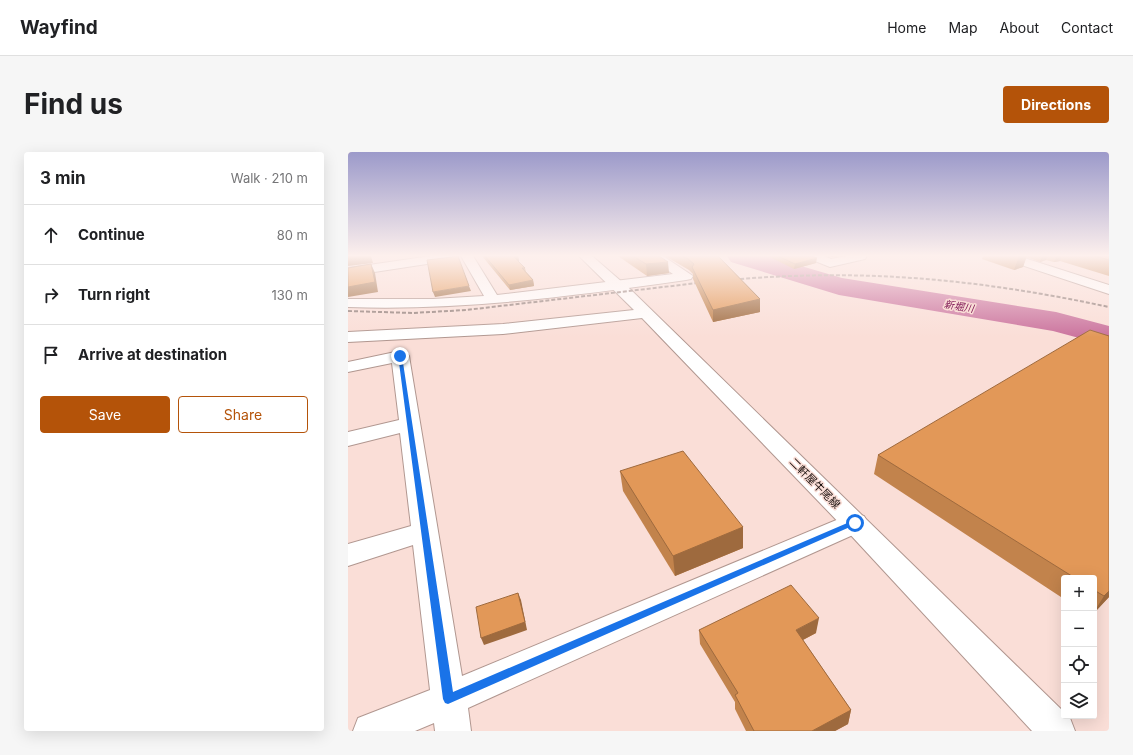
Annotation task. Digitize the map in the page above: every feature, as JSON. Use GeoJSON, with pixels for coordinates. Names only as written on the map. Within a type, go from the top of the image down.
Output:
{"type":"FeatureCollection","features":[{"type":"Feature","properties":{"kind":"street"},"geometry":{"type":"LineString","coordinates":[[483,283],[493,300]]}},
{"type":"Feature","properties":{"kind":"street"},"geometry":{"type":"LineString","coordinates":[[348,303],[443,305],[632,283]]}},
{"type":"Feature","properties":{"kind":"street"},"geometry":{"type":"LineString","coordinates":[[1088,283],[1109,290]]}},
{"type":"Feature","properties":{"kind":"street","name":"二軒屋牛尾線"},"geometry":{"type":"LineString","coordinates":[[617,285],[855,523],[1057,731]]}},
{"type":"Feature","properties":{"kind":"street"},"geometry":{"type":"LineString","coordinates":[[348,337],[503,329],[646,313]]}},
{"type":"Feature","properties":{"kind":"street"},"geometry":{"type":"LineString","coordinates":[[348,367],[400,356],[451,715]]}},
{"type":"Feature","properties":{"kind":"street"},"geometry":{"type":"LineString","coordinates":[[348,439],[410,424]]}},
{"type":"Feature","properties":{"kind":"street"},"geometry":{"type":"LineString","coordinates":[[371,731],[451,715],[855,523]]}},
{"type":"Feature","properties":{"kind":"street"},"geometry":{"type":"LineString","coordinates":[[348,555],[425,532]]}},
{"type":"Feature","properties":{"kind":"building"},"geometry":{"type":"Polygon","coordinates":[[[348,283],[369,283],[348,287],[348,283]]]}},
{"type":"Feature","properties":{"kind":"building"},"geometry":{"type":"Polygon","coordinates":[[[431,283],[468,283],[469,286],[433,292],[431,283]]]}},
{"type":"Feature","properties":{"kind":"building"},"geometry":{"type":"Polygon","coordinates":[[[507,283],[519,283],[509,285],[507,283]]]}},
{"type":"Feature","properties":{"kind":"building"},"geometry":{"type":"Polygon","coordinates":[[[700,283],[744,283],[760,299],[713,310],[700,283]]]}},
{"type":"Feature","properties":{"kind":"building"},"geometry":{"type":"Polygon","coordinates":[[[1090,330],[1109,336],[1109,591],[1104,596],[1097,592],[1097,575],[1070,575],[878,455],[1090,330]]]}},
{"type":"Feature","properties":{"kind":"building"},"geometry":{"type":"Polygon","coordinates":[[[683,451],[743,527],[673,556],[620,471],[683,451]]]}},
{"type":"Feature","properties":{"kind":"building"},"geometry":{"type":"Polygon","coordinates":[[[791,585],[819,618],[796,630],[851,710],[812,731],[754,731],[735,695],[738,693],[699,630],[791,585]]]}},
{"type":"Feature","properties":{"kind":"building"},"geometry":{"type":"Polygon","coordinates":[[[518,593],[525,622],[481,638],[476,607],[518,593]]]}},
{"type":"Feature","properties":{"kind":"waterway","name":"新堀川"},"geometry":{"type":"LineString","coordinates":[[829,283],[839,286],[1056,322],[1109,336]]}},
{"type":"Feature","properties":{"kind":"railway"},"geometry":{"type":"LineString","coordinates":[[348,311],[412,313],[466,310],[697,283]]}},
{"type":"Feature","properties":{"kind":"railway"},"geometry":{"type":"LineString","coordinates":[[966,283],[1061,297],[1109,307]]}},
{"type":"Feature","properties":{"kind":"route"},"geometry":{"type":"LineString","coordinates":[[400,356],[448,699],[855,523]]}}]}
